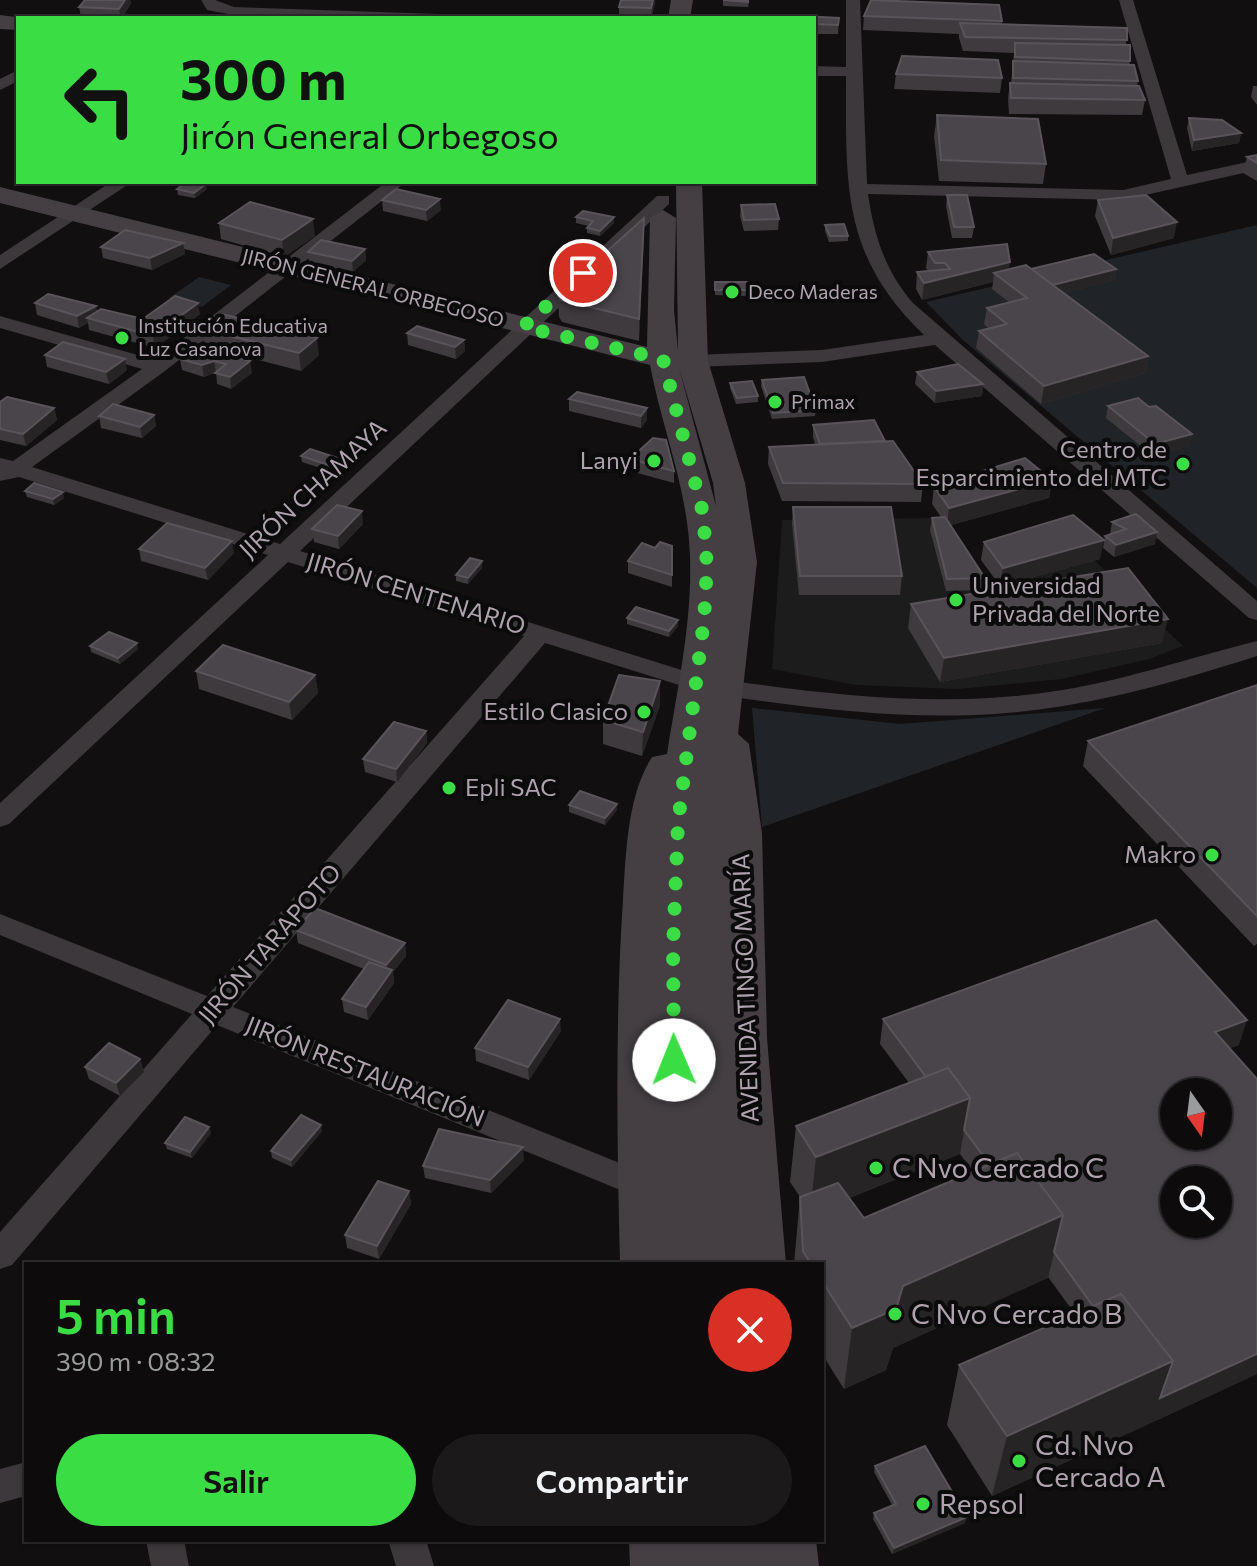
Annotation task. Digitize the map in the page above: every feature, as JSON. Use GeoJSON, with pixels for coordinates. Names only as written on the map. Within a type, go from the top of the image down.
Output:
{"type":"FeatureCollection","features":[{"type":"Feature","properties":{"kind":"main road","name":"AVENIDA TINGO MARÍA"},"geometry":{"type":"LineString","coordinates":[[678,360],[689,184]]}},
{"type":"Feature","properties":{"kind":"main road","name":"AVENIDA TINGO MARÍA"},"geometry":{"type":"LineString","coordinates":[[663,191],[678,360],[707,461],[703,513],[707,566],[710,825],[708,952],[714,1099],[727,1262]]}},
{"type":"Feature","properties":{"kind":"main road","name":"JIRÓN GENERAL ORBEGOSO"},"geometry":{"type":"LineString","coordinates":[[0,195],[289,265],[523,327],[678,360]]}},
{"type":"Feature","properties":{"kind":"main road","name":"AVENIDA TINGO MARÍA"},"geometry":{"type":"LineString","coordinates":[[644,1262],[640,1000],[647,844],[665,764],[678,732],[708,700]]}},
{"type":"Feature","properties":{"kind":"main road","name":"AVENIDA TINGO MARÍA"},"geometry":{"type":"LineString","coordinates":[[685,1262],[675,1083],[673,948],[678,823],[708,700]]}},
{"type":"Feature","properties":{"kind":"main road","name":"AVENIDA TINGO MARÍA"},"geometry":{"type":"LineString","coordinates":[[708,700],[734,763],[742,833],[745,1038],[762,1262]]}},
{"type":"Feature","properties":{"kind":"main road"},"geometry":{"type":"LineString","coordinates":[[656,1542],[657,1566]]}},
{"type":"Feature","properties":{"kind":"main road"},"geometry":{"type":"LineString","coordinates":[[704,1542],[706,1566]]}},
{"type":"Feature","properties":{"kind":"main road"},"geometry":{"type":"LineString","coordinates":[[748,1542],[750,1566]]}},
{"type":"Feature","properties":{"kind":"main road"},"geometry":{"type":"LineString","coordinates":[[789,1542],[792,1566]]}},
{"type":"Feature","properties":{"kind":"street"},"geometry":{"type":"LineString","coordinates":[[208,0],[212,7],[234,11],[332,16]]}},
{"type":"Feature","properties":{"kind":"street"},"geometry":{"type":"LineString","coordinates":[[853,0],[860,215],[879,270],[910,311],[939,339],[1257,613]]}},
{"type":"Feature","properties":{"kind":"street"},"geometry":{"type":"LineString","coordinates":[[1126,0],[1181,183]]}},
{"type":"Feature","properties":{"kind":"street"},"geometry":{"type":"LineString","coordinates":[[399,16],[446,15]]}},
{"type":"Feature","properties":{"kind":"street"},"geometry":{"type":"LineString","coordinates":[[816,71],[856,72]]}},
{"type":"Feature","properties":{"kind":"street"},"geometry":{"type":"LineString","coordinates":[[859,189],[1123,195],[1257,165]]}},
{"type":"Feature","properties":{"kind":"street"},"geometry":{"type":"LineString","coordinates":[[0,263],[120,184]]}},
{"type":"Feature","properties":{"kind":"street"},"geometry":{"type":"LineString","coordinates":[[5,471],[158,367],[394,184]]}},
{"type":"Feature","properties":{"kind":"street","name":"JIRÓN CHAMAYA"},"geometry":{"type":"LineString","coordinates":[[0,818],[523,327],[663,191]]}},
{"type":"Feature","properties":{"kind":"street"},"geometry":{"type":"LineString","coordinates":[[0,322],[158,367]]}},
{"type":"Feature","properties":{"kind":"street","name":"JIRÓN GENERAL ORBEGOSO"},"geometry":{"type":"LineString","coordinates":[[678,360],[822,356],[939,339]]}},
{"type":"Feature","properties":{"kind":"street","name":"JIRÓN CENTENARIO"},"geometry":{"type":"LineString","coordinates":[[5,471],[540,633],[708,700],[935,706],[1047,701],[1179,673],[1257,648]]}},
{"type":"Feature","properties":{"kind":"street","name":"JIRÓN TARAPOTO"},"geometry":{"type":"LineString","coordinates":[[0,1255],[540,633]]}},
{"type":"Feature","properties":{"kind":"street","name":"JIRÓN RESTAURACIÓN"},"geometry":{"type":"LineString","coordinates":[[0,924],[641,1185]]}},
{"type":"Feature","properties":{"kind":"street"},"geometry":{"type":"LineString","coordinates":[[0,1486],[24,1480]]}},
{"type":"Feature","properties":{"kind":"street"},"geometry":{"type":"LineString","coordinates":[[165,1542],[170,1566]]}},
{"type":"Feature","properties":{"kind":"street"},"geometry":{"type":"LineString","coordinates":[[408,1542],[415,1566]]}},
{"type":"Feature","properties":{"kind":"shaded area","name":"Centro de Esparcimiento del MTC"},"geometry":{"type":"Polygon","coordinates":[[[1257,225],[1257,588],[963,340],[926,302],[1257,225]]]}},
{"type":"Feature","properties":{"kind":"shaded area"},"geometry":{"type":"Polygon","coordinates":[[[199,277],[231,285],[202,307],[169,298],[199,277]]]}},
{"type":"Feature","properties":{"kind":"shaded area","name":"Universidad Privada del Norte"},"geometry":{"type":"Polygon","coordinates":[[[934,518],[983,590],[1094,560],[1183,646],[1149,659],[1062,679],[958,689],[856,685],[772,669],[782,520],[934,518]]]}},
{"type":"Feature","properties":{"kind":"shaded area"},"geometry":{"type":"Polygon","coordinates":[[[752,708],[900,724],[1105,708],[762,827],[752,708]]]}},
{"type":"Feature","properties":{"kind":"building"},"geometry":{"type":"Polygon","coordinates":[[[85,0],[125,0],[119,9],[79,7],[85,0]]]}},
{"type":"Feature","properties":{"kind":"building"},"geometry":{"type":"Polygon","coordinates":[[[621,0],[653,0],[651,8],[619,7],[621,0]]]}},
{"type":"Feature","properties":{"kind":"building"},"geometry":{"type":"Polygon","coordinates":[[[871,0],[999,5],[1002,21],[864,16],[871,0]]]}},
{"type":"Feature","properties":{"kind":"building"},"geometry":{"type":"Polygon","coordinates":[[[816,17],[839,18],[838,25],[816,24],[816,17]]]}},
{"type":"Feature","properties":{"kind":"building"},"geometry":{"type":"Polygon","coordinates":[[[960,23],[1127,28],[1127,40],[965,37],[960,23]]]}},
{"type":"Feature","properties":{"kind":"building"},"geometry":{"type":"Polygon","coordinates":[[[1015,43],[1130,45],[1130,61],[1015,57],[1015,43]]]}},
{"type":"Feature","properties":{"kind":"building"},"geometry":{"type":"Polygon","coordinates":[[[902,56],[998,60],[1002,78],[896,74],[902,56]]]}},
{"type":"Feature","properties":{"kind":"building"},"geometry":{"type":"Polygon","coordinates":[[[1013,61],[1134,65],[1138,81],[1013,78],[1013,61]]]}},
{"type":"Feature","properties":{"kind":"building"},"geometry":{"type":"Polygon","coordinates":[[[1010,83],[1139,86],[1145,100],[1011,98],[1010,83]]]}},
{"type":"Feature","properties":{"kind":"building"},"geometry":{"type":"Polygon","coordinates":[[[937,115],[1038,119],[1046,164],[941,160],[937,115]]]}},
{"type":"Feature","properties":{"kind":"building"},"geometry":{"type":"Polygon","coordinates":[[[1189,118],[1222,120],[1241,133],[1194,140],[1189,118]]]}},
{"type":"Feature","properties":{"kind":"building"},"geometry":{"type":"Polygon","coordinates":[[[184,184],[206,184],[194,193],[177,189],[184,184]]]}},
{"type":"Feature","properties":{"kind":"building"},"geometry":{"type":"Polygon","coordinates":[[[396,189],[440,199],[426,210],[382,200],[396,189]]]}},
{"type":"Feature","properties":{"kind":"building"},"geometry":{"type":"Polygon","coordinates":[[[947,195],[967,195],[974,227],[954,227],[947,195]]]}},
{"type":"Feature","properties":{"kind":"building"},"geometry":{"type":"Polygon","coordinates":[[[1146,195],[1177,222],[1113,238],[1098,200],[1146,195]]]}},
{"type":"Feature","properties":{"kind":"building"},"geometry":{"type":"Polygon","coordinates":[[[250,202],[313,219],[282,240],[219,223],[250,202]]]}},
{"type":"Feature","properties":{"kind":"building"},"geometry":{"type":"Polygon","coordinates":[[[775,204],[779,219],[744,220],[741,205],[775,204]]]}},
{"type":"Feature","properties":{"kind":"building"},"geometry":{"type":"Polygon","coordinates":[[[583,211],[614,217],[600,231],[587,228],[593,221],[576,217],[583,211]]]}},
{"type":"Feature","properties":{"kind":"building"},"geometry":{"type":"Polygon","coordinates":[[[644,218],[639,319],[561,300],[558,295],[644,218]]]}},
{"type":"Feature","properties":{"kind":"building"},"geometry":{"type":"Polygon","coordinates":[[[844,224],[848,236],[830,236],[825,225],[844,224]]]}},
{"type":"Feature","properties":{"kind":"building"},"geometry":{"type":"Polygon","coordinates":[[[125,230],[183,243],[150,258],[101,247],[125,230]]]}},
{"type":"Feature","properties":{"kind":"building"},"geometry":{"type":"Polygon","coordinates":[[[321,240],[365,249],[352,261],[308,252],[321,240]]]}},
{"type":"Feature","properties":{"kind":"building"},"geometry":{"type":"Polygon","coordinates":[[[1007,244],[1010,262],[924,283],[917,272],[950,269],[945,263],[935,263],[928,252],[1007,244]]]}},
{"type":"Feature","properties":{"kind":"building"},"geometry":{"type":"Polygon","coordinates":[[[1094,254],[1116,269],[1053,285],[1031,269],[1094,254]]]}},
{"type":"Feature","properties":{"kind":"building"},"geometry":{"type":"Polygon","coordinates":[[[1026,265],[1148,356],[1044,386],[979,331],[1007,324],[987,308],[1027,298],[994,273],[1026,265]]]}},
{"type":"Feature","properties":{"kind":"building"},"geometry":{"type":"Polygon","coordinates":[[[715,282],[749,282],[750,290],[715,290],[715,282]]]}},
{"type":"Feature","properties":{"kind":"building"},"geometry":{"type":"Polygon","coordinates":[[[48,294],[96,306],[77,316],[35,303],[48,294]]]}},
{"type":"Feature","properties":{"kind":"building"},"geometry":{"type":"Polygon","coordinates":[[[175,296],[198,303],[153,336],[87,318],[101,309],[143,319],[175,296]]]}},
{"type":"Feature","properties":{"kind":"building"},"geometry":{"type":"Polygon","coordinates":[[[222,314],[317,338],[299,353],[202,329],[222,314]]]}},
{"type":"Feature","properties":{"kind":"building"},"geometry":{"type":"Polygon","coordinates":[[[417,326],[464,340],[455,347],[407,333],[417,326]]]}},
{"type":"Feature","properties":{"kind":"building"},"geometry":{"type":"Polygon","coordinates":[[[63,342],[125,359],[106,372],[45,355],[63,342]]]}},
{"type":"Feature","properties":{"kind":"building"},"geometry":{"type":"Polygon","coordinates":[[[197,346],[250,361],[230,377],[215,373],[226,364],[214,361],[202,365],[180,359],[197,346]]]}},
{"type":"Feature","properties":{"kind":"building"},"geometry":{"type":"Polygon","coordinates":[[[958,364],[983,384],[936,391],[917,372],[958,364]]]}},
{"type":"Feature","properties":{"kind":"building"},"geometry":{"type":"Polygon","coordinates":[[[804,377],[816,410],[773,413],[762,380],[804,377]]]}},
{"type":"Feature","properties":{"kind":"building"},"geometry":{"type":"Polygon","coordinates":[[[752,381],[758,396],[737,398],[730,383],[752,381]]]}},
{"type":"Feature","properties":{"kind":"building"},"geometry":{"type":"Polygon","coordinates":[[[577,392],[647,408],[641,416],[569,399],[577,392]]]}},
{"type":"Feature","properties":{"kind":"building"},"geometry":{"type":"Polygon","coordinates":[[[7,397],[54,408],[23,434],[0,429],[0,402],[7,397]]]}},
{"type":"Feature","properties":{"kind":"building"},"geometry":{"type":"Polygon","coordinates":[[[1138,398],[1149,407],[1156,406],[1192,434],[1155,444],[1108,406],[1138,398]]]}},
{"type":"Feature","properties":{"kind":"building"},"geometry":{"type":"Polygon","coordinates":[[[113,404],[154,415],[140,427],[99,416],[113,404]]]}},
{"type":"Feature","properties":{"kind":"building"},"geometry":{"type":"Polygon","coordinates":[[[874,420],[885,441],[820,444],[813,425],[874,420]]]}},
{"type":"Feature","properties":{"kind":"building"},"geometry":{"type":"Polygon","coordinates":[[[653,438],[666,440],[674,471],[630,459],[653,438]]]}},
{"type":"Feature","properties":{"kind":"building"},"geometry":{"type":"Polygon","coordinates":[[[893,441],[923,484],[783,483],[769,447],[893,441]]]}},
{"type":"Feature","properties":{"kind":"building"},"geometry":{"type":"Polygon","coordinates":[[[310,449],[347,461],[337,468],[301,456],[310,449]]]}},
{"type":"Feature","properties":{"kind":"building"},"geometry":{"type":"Polygon","coordinates":[[[1025,458],[1052,480],[949,508],[934,486],[1025,458]]]}},
{"type":"Feature","properties":{"kind":"building"},"geometry":{"type":"Polygon","coordinates":[[[34,483],[63,492],[53,499],[25,491],[34,483]]]}},
{"type":"Feature","properties":{"kind":"building"},"geometry":{"type":"Polygon","coordinates":[[[337,505],[362,511],[338,536],[312,529],[337,505]]]}},
{"type":"Feature","properties":{"kind":"building"},"geometry":{"type":"Polygon","coordinates":[[[793,507],[891,507],[902,576],[800,576],[793,507]]]}},
{"type":"Feature","properties":{"kind":"building"},"geometry":{"type":"Polygon","coordinates":[[[1136,514],[1157,532],[1116,545],[1105,536],[1126,529],[1112,522],[1136,514]]]}},
{"type":"Feature","properties":{"kind":"building"},"geometry":{"type":"Polygon","coordinates":[[[1073,515],[1104,540],[1003,568],[984,542],[1073,515]]]}},
{"type":"Feature","properties":{"kind":"building"},"geometry":{"type":"Polygon","coordinates":[[[945,517],[985,578],[947,579],[932,518],[945,517]]]}},
{"type":"Feature","properties":{"kind":"building"},"geometry":{"type":"Polygon","coordinates":[[[167,523],[232,541],[205,568],[139,549],[167,523]]]}},
{"type":"Feature","properties":{"kind":"building"},"geometry":{"type":"Polygon","coordinates":[[[660,542],[672,546],[672,575],[628,561],[642,543],[655,548],[660,542]]]}},
{"type":"Feature","properties":{"kind":"building"},"geometry":{"type":"Polygon","coordinates":[[[470,558],[482,561],[468,578],[456,575],[470,558]]]}},
{"type":"Feature","properties":{"kind":"building"},"geometry":{"type":"Polygon","coordinates":[[[1128,568],[1168,619],[944,658],[911,604],[1128,568]]]}},
{"type":"Feature","properties":{"kind":"building"},"geometry":{"type":"Polygon","coordinates":[[[636,607],[678,620],[669,631],[627,618],[636,607]]]}},
{"type":"Feature","properties":{"kind":"building"},"geometry":{"type":"Polygon","coordinates":[[[109,632],[137,643],[118,658],[90,646],[109,632]]]}},
{"type":"Feature","properties":{"kind":"building"},"geometry":{"type":"Polygon","coordinates":[[[223,645],[315,675],[289,702],[196,671],[223,645]]]}},
{"type":"Feature","properties":{"kind":"building"},"geometry":{"type":"Polygon","coordinates":[[[619,675],[660,681],[643,732],[603,720],[619,675]]]}},
{"type":"Feature","properties":{"kind":"building","name":"Makro"},"geometry":{"type":"Polygon","coordinates":[[[1257,685],[1257,916],[1088,741],[1257,685]]]}},
{"type":"Feature","properties":{"kind":"building"},"geometry":{"type":"Polygon","coordinates":[[[394,722],[426,731],[396,769],[363,759],[394,722]]]}},
{"type":"Feature","properties":{"kind":"building"},"geometry":{"type":"Polygon","coordinates":[[[580,791],[617,804],[605,818],[569,805],[580,791]]]}},
{"type":"Feature","properties":{"kind":"building"},"geometry":{"type":"Polygon","coordinates":[[[315,908],[405,943],[386,965],[296,930],[315,908]]]}},
{"type":"Feature","properties":{"kind":"building"},"geometry":{"type":"Polygon","coordinates":[[[1156,920],[1247,1020],[1215,1032],[1257,1079],[1257,1354],[1160,1398],[1173,1361],[1121,1294],[1093,1306],[1054,1252],[1063,1215],[1017,1153],[990,1165],[964,1130],[970,1098],[948,1068],[926,1077],[883,1019],[1156,920]]]}},
{"type":"Feature","properties":{"kind":"building"},"geometry":{"type":"Polygon","coordinates":[[[369,962],[392,970],[366,1007],[342,999],[369,962]]]}},
{"type":"Feature","properties":{"kind":"building"},"geometry":{"type":"Polygon","coordinates":[[[508,1000],[560,1019],[528,1067],[475,1048],[508,1000]]]}},
{"type":"Feature","properties":{"kind":"building"},"geometry":{"type":"Polygon","coordinates":[[[109,1043],[140,1059],[116,1083],[85,1067],[109,1043]]]}},
{"type":"Feature","properties":{"kind":"building"},"geometry":{"type":"Polygon","coordinates":[[[948,1068],[970,1098],[816,1157],[796,1126],[948,1068]]]}},
{"type":"Feature","properties":{"kind":"building"},"geometry":{"type":"Polygon","coordinates":[[[301,1115],[321,1125],[291,1160],[271,1151],[301,1115]]]}},
{"type":"Feature","properties":{"kind":"building"},"geometry":{"type":"Polygon","coordinates":[[[185,1117],[209,1127],[190,1152],[165,1143],[185,1117]]]}},
{"type":"Feature","properties":{"kind":"building"},"geometry":{"type":"Polygon","coordinates":[[[439,1129],[523,1147],[490,1180],[423,1166],[439,1129]]]}},
{"type":"Feature","properties":{"kind":"building"},"geometry":{"type":"Polygon","coordinates":[[[1017,1153],[1063,1215],[903,1286],[896,1309],[852,1328],[824,1284],[824,1262],[810,1262],[803,1251],[800,1197],[838,1183],[864,1218],[1017,1153]]]}},
{"type":"Feature","properties":{"kind":"building"},"geometry":{"type":"Polygon","coordinates":[[[378,1181],[409,1191],[377,1246],[345,1235],[378,1181]]]}},
{"type":"Feature","properties":{"kind":"building"},"geometry":{"type":"Polygon","coordinates":[[[1121,1294],[1173,1361],[1007,1436],[959,1365],[1121,1294]]]}},
{"type":"Feature","properties":{"kind":"building","name":"Repsol"},"geometry":{"type":"Polygon","coordinates":[[[925,1446],[967,1517],[894,1548],[874,1513],[896,1504],[875,1466],[925,1446]]]}},
{"type":"Feature","properties":{"kind":"place","name":"Deco Maderas"},"geometry":{"type":"Point","coordinates":[732,292]}},
{"type":"Feature","properties":{"kind":"place","name":"Institución Educativa Luz Casanova"},"geometry":{"type":"Point","coordinates":[122,338]}},
{"type":"Feature","properties":{"kind":"place","name":"Primax"},"geometry":{"type":"Point","coordinates":[775,402]}},
{"type":"Feature","properties":{"kind":"place","name":"Lanyi"},"geometry":{"type":"Point","coordinates":[654,461]}},
{"type":"Feature","properties":{"kind":"place","name":"Centro de Esparcimiento del MTC"},"geometry":{"type":"Point","coordinates":[1183,464]}},
{"type":"Feature","properties":{"kind":"place","name":"Universidad Privada del Norte"},"geometry":{"type":"Point","coordinates":[956,600]}},
{"type":"Feature","properties":{"kind":"place","name":"Estilo Clasico"},"geometry":{"type":"Point","coordinates":[644,712]}},
{"type":"Feature","properties":{"kind":"place","name":"Epli SAC"},"geometry":{"type":"Point","coordinates":[449,788]}},
{"type":"Feature","properties":{"kind":"place","name":"Makro"},"geometry":{"type":"Point","coordinates":[1212,855]}},
{"type":"Feature","properties":{"kind":"place","name":"C Nvo Cercado C"},"geometry":{"type":"Point","coordinates":[876,1168]}},
{"type":"Feature","properties":{"kind":"place","name":"C Nvo Cercado B"},"geometry":{"type":"Point","coordinates":[895,1314]}},
{"type":"Feature","properties":{"kind":"place","name":"Cd. Nvo Cercado A"},"geometry":{"type":"Point","coordinates":[1019,1461]}},
{"type":"Feature","properties":{"kind":"place","name":"Repsol"},"geometry":{"type":"Point","coordinates":[923,1504]}},
{"type":"Feature","properties":{"kind":"route"},"geometry":{"type":"LineString","coordinates":[[583,273],[523,327],[663,359],[705,527],[707,566],[704,620],[682,772],[678,823],[673,948],[674,1060]]}}]}
